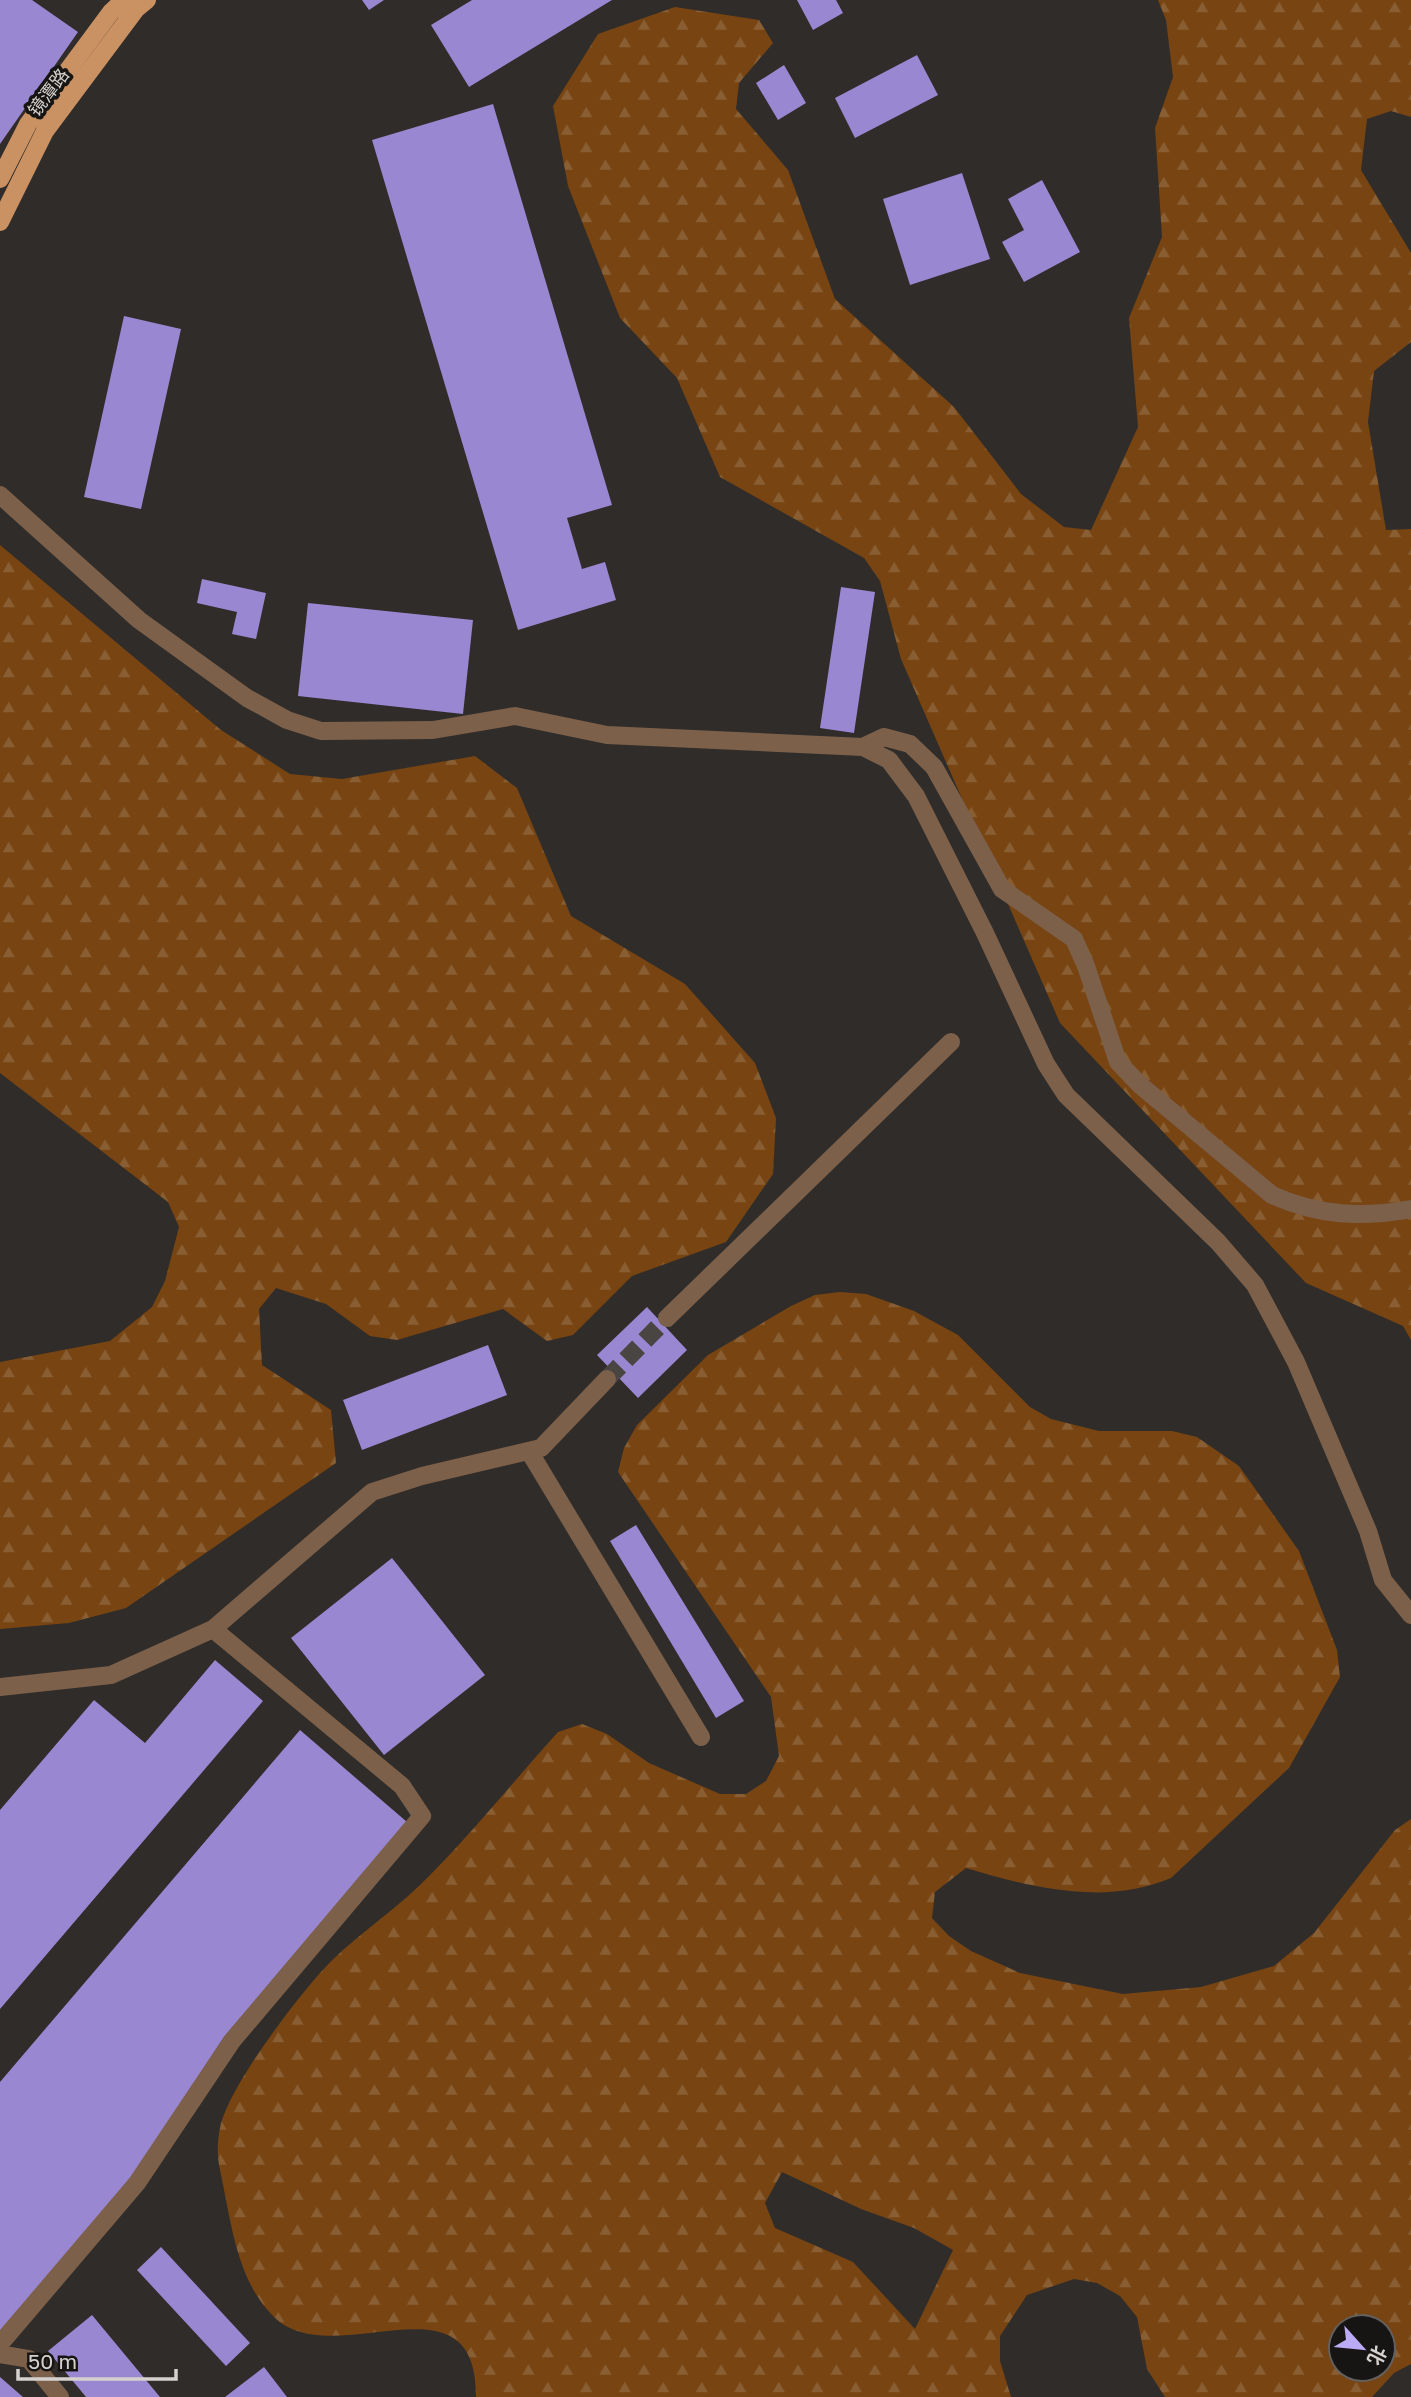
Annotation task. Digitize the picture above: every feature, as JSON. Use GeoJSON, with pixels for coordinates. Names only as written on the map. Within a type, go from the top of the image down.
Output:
{"type":"FeatureCollection","features":[{"type":"Feature","properties":{"kind":"main road","name":"镜潭路"},"geometry":{"type":"LineString","coordinates":[[0,179],[28,124],[111,12],[124,0]]}},
{"type":"Feature","properties":{"kind":"main road","name":"镜潭路"},"geometry":{"type":"LineString","coordinates":[[0,222],[45,131],[136,9],[147,0]]}},
{"type":"Feature","properties":{"kind":"street"},"geometry":{"type":"LineString","coordinates":[[0,495],[139,620],[247,698],[287,720],[321,731],[433,730],[514,716],[607,736],[863,747],[889,760],[916,796],[985,933],[1046,1064],[1066,1095],[1218,1242],[1255,1285],[1296,1362],[1368,1531],[1383,1580],[1411,1615]]}},
{"type":"Feature","properties":{"kind":"street"},"geometry":{"type":"LineString","coordinates":[[863,747],[884,737],[909,744],[934,767],[1002,889],[1074,939],[1086,966],[1118,1062],[1140,1085],[1272,1195],[1311,1210],[1350,1216],[1411,1209]]}},
{"type":"Feature","properties":{"kind":"street"},"geometry":{"type":"LineString","coordinates":[[667,1318],[951,1042]]}},
{"type":"Feature","properties":{"kind":"street"},"geometry":{"type":"LineString","coordinates":[[0,1687],[111,1675],[213,1629],[372,1492],[422,1476],[541,1448],[607,1379]]}},
{"type":"Feature","properties":{"kind":"street"},"geometry":{"type":"LineString","coordinates":[[529,1451],[701,1737]]}},
{"type":"Feature","properties":{"kind":"street"},"geometry":{"type":"LineString","coordinates":[[0,2344],[137,2183],[232,2041],[422,1816],[402,1786],[213,1629]]}},
{"type":"Feature","properties":{"kind":"street"},"geometry":{"type":"LineString","coordinates":[[0,2354],[29,2359],[60,2397]]}},
{"type":"Feature","properties":{"kind":"green space"},"geometry":{"type":"Polygon","coordinates":[[[1158,0],[1411,0],[1411,117],[1391,111],[1367,119],[1361,170],[1411,253],[1411,342],[1374,371],[1368,422],[1386,530],[1411,529],[1411,1340],[1403,1326],[1306,1283],[1060,1023],[901,659],[880,581],[864,558],[720,477],[677,378],[620,318],[568,186],[553,106],[598,34],[675,7],[759,20],[773,43],[739,83],[736,109],[788,170],[835,299],[954,407],[1021,494],[1064,527],[1091,530],[1138,427],[1129,318],[1162,237],[1155,128],[1173,77],[1166,20],[1158,0]]]}},
{"type":"Feature","properties":{"kind":"green space"},"geometry":{"type":"Polygon","coordinates":[[[0,545],[221,730],[290,774],[342,779],[475,756],[517,788],[571,916],[685,984],[755,1063],[776,1118],[773,1174],[726,1242],[632,1276],[573,1335],[547,1341],[503,1309],[397,1340],[370,1336],[326,1304],[276,1288],[259,1309],[262,1365],[331,1410],[336,1463],[126,1608],[69,1623],[0,1629],[0,1362],[110,1341],[152,1307],[165,1281],[179,1227],[168,1202],[0,1073],[0,545]]]}},
{"type":"Feature","properties":{"kind":"green space"},"geometry":{"type":"Polygon","coordinates":[[[840,1292],[866,1294],[914,1311],[958,1335],[1030,1407],[1051,1419],[1099,1431],[1172,1431],[1197,1437],[1239,1466],[1299,1551],[1337,1650],[1340,1677],[1289,1768],[1171,1878],[1121,1891],[1068,1891],[1016,1882],[966,1868],[935,1892],[932,1918],[949,1936],[971,1951],[1020,1973],[1123,1994],[1201,1987],[1274,1966],[1314,1933],[1395,1830],[1411,1819],[1411,2364],[1397,2371],[1397,2313],[1327,2313],[1327,2383],[1385,2383],[1372,2397],[1165,2397],[1147,2369],[1137,2317],[1120,2296],[1097,2283],[1074,2279],[1027,2295],[1000,2336],[1000,2361],[1011,2397],[476,2397],[470,2359],[453,2338],[428,2330],[331,2336],[300,2332],[274,2317],[251,2285],[237,2248],[218,2160],[220,2128],[235,2092],[278,2026],[320,1973],[437,1868],[558,1732],[582,1724],[607,1734],[649,1763],[720,1794],[746,1794],[766,1781],[779,1756],[771,1697],[618,1472],[624,1448],[637,1425],[708,1355],[791,1306],[815,1295],[840,1292]],[[782,2172],[765,2203],[775,2228],[853,2262],[915,2329],[953,2250],[914,2228],[861,2209],[782,2172]]]}},
{"type":"Feature","properties":{"kind":"building"},"geometry":{"type":"Polygon","coordinates":[[[0,0],[32,0],[78,32],[0,144],[0,0]]]}},
{"type":"Feature","properties":{"kind":"building"},"geometry":{"type":"Polygon","coordinates":[[[362,0],[384,0],[369,10],[362,0]]]}},
{"type":"Feature","properties":{"kind":"building"},"geometry":{"type":"Polygon","coordinates":[[[472,0],[612,0],[469,87],[431,25],[472,0]]]}},
{"type":"Feature","properties":{"kind":"building"},"geometry":{"type":"Polygon","coordinates":[[[797,0],[836,0],[843,13],[813,30],[797,0]]]}},
{"type":"Feature","properties":{"kind":"building"},"geometry":{"type":"Polygon","coordinates":[[[917,55],[938,95],[855,138],[835,98],[917,55]]]}},
{"type":"Feature","properties":{"kind":"building"},"geometry":{"type":"Polygon","coordinates":[[[784,65],[806,103],[778,120],[756,83],[784,65]]]}},
{"type":"Feature","properties":{"kind":"building"},"geometry":{"type":"Polygon","coordinates":[[[493,104],[612,505],[567,518],[582,569],[605,562],[616,600],[518,630],[372,140],[493,104]]]}},
{"type":"Feature","properties":{"kind":"building"},"geometry":{"type":"Polygon","coordinates":[[[962,173],[990,259],[910,285],[883,199],[962,173]]]}},
{"type":"Feature","properties":{"kind":"building"},"geometry":{"type":"Polygon","coordinates":[[[1042,180],[1080,252],[1024,282],[1002,242],[1024,230],[1008,199],[1042,180]]]}},
{"type":"Feature","properties":{"kind":"building"},"geometry":{"type":"Polygon","coordinates":[[[124,316],[181,329],[141,509],[84,497],[124,316]]]}},
{"type":"Feature","properties":{"kind":"building"},"geometry":{"type":"Polygon","coordinates":[[[202,579],[266,593],[256,639],[232,634],[237,612],[197,603],[202,579]]]}},
{"type":"Feature","properties":{"kind":"building"},"geometry":{"type":"Polygon","coordinates":[[[841,587],[875,592],[854,733],[820,728],[841,587]]]}},
{"type":"Feature","properties":{"kind":"building"},"geometry":{"type":"Polygon","coordinates":[[[308,603],[473,620],[463,714],[298,696],[308,603]]]}},
{"type":"Feature","properties":{"kind":"building"},"geometry":{"type":"Polygon","coordinates":[[[647,1307],[687,1350],[638,1398],[597,1355],[647,1307]]]}},
{"type":"Feature","properties":{"kind":"building"},"geometry":{"type":"Polygon","coordinates":[[[488,1345],[507,1395],[362,1450],[343,1400],[488,1345]]]}},
{"type":"Feature","properties":{"kind":"building"},"geometry":{"type":"Polygon","coordinates":[[[636,1525],[744,1701],[716,1718],[610,1541],[636,1525]]]}},
{"type":"Feature","properties":{"kind":"building"},"geometry":{"type":"Polygon","coordinates":[[[392,1558],[485,1675],[384,1755],[291,1638],[392,1558]]]}},
{"type":"Feature","properties":{"kind":"building"},"geometry":{"type":"Polygon","coordinates":[[[215,1660],[263,1701],[0,2009],[0,1810],[94,1700],[145,1743],[215,1660]]]}},
{"type":"Feature","properties":{"kind":"building"},"geometry":{"type":"Polygon","coordinates":[[[300,1730],[407,1822],[224,2037],[130,2181],[0,2333],[0,2082],[300,1730]]]}},
{"type":"Feature","properties":{"kind":"building"},"geometry":{"type":"Polygon","coordinates":[[[161,2247],[250,2343],[226,2366],[137,2270],[161,2247]]]}},
{"type":"Feature","properties":{"kind":"building"},"geometry":{"type":"Polygon","coordinates":[[[92,2315],[160,2397],[86,2397],[48,2351],[92,2315]]]}},
{"type":"Feature","properties":{"kind":"building"},"geometry":{"type":"Polygon","coordinates":[[[264,2367],[287,2397],[225,2397],[264,2367]]]}},
{"type":"Feature","properties":{"kind":"building"},"geometry":{"type":"Polygon","coordinates":[[[0,2377],[23,2397],[0,2397],[0,2377]]]}},
{"type":"Feature","properties":{"kind":"tunnel"},"geometry":{"type":"LineString","coordinates":[[607,1379],[667,1318]]}}]}
